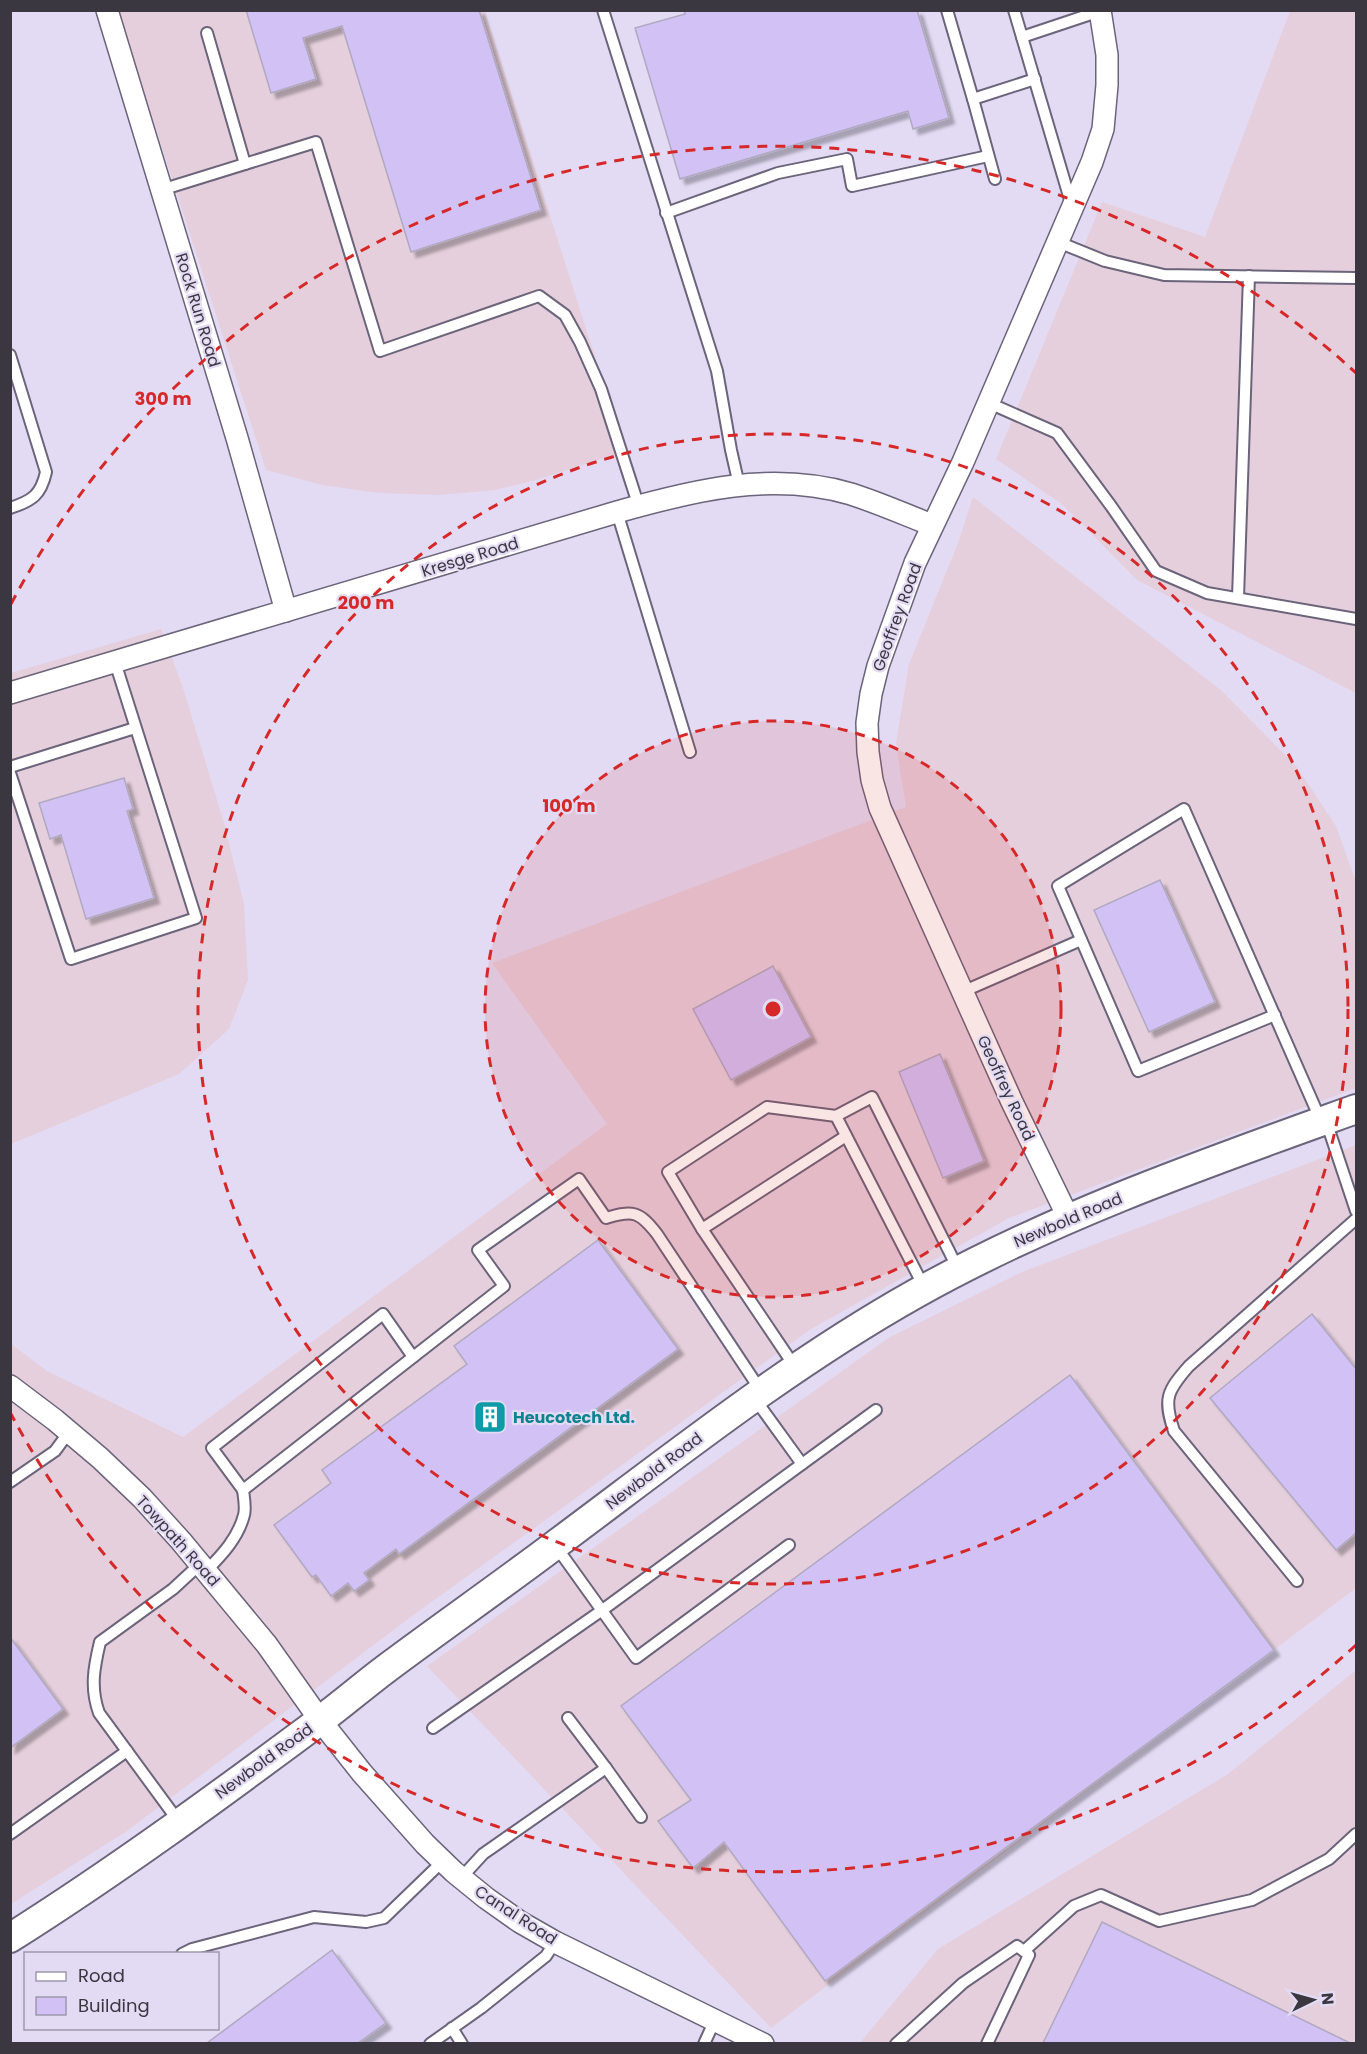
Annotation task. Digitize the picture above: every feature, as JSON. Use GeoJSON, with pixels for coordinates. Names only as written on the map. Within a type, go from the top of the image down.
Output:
{"type":"FeatureCollection","features":[{"type":"Feature","properties":{"kind":"main road","name":"Newbold Road"},"geometry":{"type":"LineString","coordinates":[[10,1938],[78,1894],[179,1822],[320,1720],[657,1468],[758,1395],[861,1326],[959,1271],[1069,1219],[1145,1187],[1356,1109]]}},
{"type":"Feature","properties":{"kind":"street","name":"Rock Run Road"},"geometry":{"type":"LineString","coordinates":[[107,10],[237,438],[286,611]]}},
{"type":"Feature","properties":{"kind":"street","name":"Geoffrey Road"},"geometry":{"type":"LineString","coordinates":[[1069,1219],[1012,1102],[880,808],[872,780],[867,723],[878,666],[915,563],[1058,242],[1092,162],[1103,129],[1107,55],[1100,10]]}},
{"type":"Feature","properties":{"kind":"street","name":"Kresge Road"},"geometry":{"type":"LineString","coordinates":[[10,693],[617,512],[740,485],[783,483],[817,487],[851,495],[933,525]]}},
{"type":"Feature","properties":{"kind":"street","name":"Towpath Road"},"geometry":{"type":"LineString","coordinates":[[10,1386],[69,1432],[142,1498],[267,1645],[320,1720]]}},
{"type":"Feature","properties":{"kind":"street","name":"Canal Road"},"geometry":{"type":"LineString","coordinates":[[320,1720],[362,1773],[425,1844],[461,1878],[520,1922],[555,1942],[763,2043]]}},
{"type":"Feature","properties":{"kind":"lane"},"geometry":{"type":"LineString","coordinates":[[603,10],[717,371],[731,450],[740,485]]}},
{"type":"Feature","properties":{"kind":"lane"},"geometry":{"type":"LineString","coordinates":[[947,10],[995,179]]}},
{"type":"Feature","properties":{"kind":"lane"},"geometry":{"type":"LineString","coordinates":[[1014,10],[1072,208]]}},
{"type":"Feature","properties":{"kind":"lane"},"geometry":{"type":"LineString","coordinates":[[1022,37],[1100,10]]}},
{"type":"Feature","properties":{"kind":"lane"},"geometry":{"type":"LineString","coordinates":[[207,33],[245,164]]}},
{"type":"Feature","properties":{"kind":"lane"},"geometry":{"type":"LineString","coordinates":[[972,99],[1035,80]]}},
{"type":"Feature","properties":{"kind":"lane"},"geometry":{"type":"LineString","coordinates":[[161,190],[316,142],[380,351],[539,296],[566,315],[577,335],[601,390],[639,507]]}},
{"type":"Feature","properties":{"kind":"lane"},"geometry":{"type":"LineString","coordinates":[[666,213],[778,173],[847,159],[852,186],[988,156]]}},
{"type":"Feature","properties":{"kind":"lane"},"geometry":{"type":"LineString","coordinates":[[1058,242],[1105,261],[1164,275],[1356,278]]}},
{"type":"Feature","properties":{"kind":"lane"},"geometry":{"type":"LineString","coordinates":[[1238,598],[1249,276]]}},
{"type":"Feature","properties":{"kind":"lane"},"geometry":{"type":"LineString","coordinates":[[10,356],[46,472],[43,486],[27,503],[10,508]]}},
{"type":"Feature","properties":{"kind":"lane"},"geometry":{"type":"LineString","coordinates":[[988,403],[1057,434],[1156,571],[1207,593],[1356,620]]}},
{"type":"Feature","properties":{"kind":"lane"},"geometry":{"type":"LineString","coordinates":[[617,512],[690,752]]}},
{"type":"Feature","properties":{"kind":"lane"},"geometry":{"type":"LineString","coordinates":[[10,772],[70,959],[196,918],[115,662]]}},
{"type":"Feature","properties":{"kind":"lane"},"geometry":{"type":"LineString","coordinates":[[10,767],[135,728]]}},
{"type":"Feature","properties":{"kind":"lane"},"geometry":{"type":"LineString","coordinates":[[1275,1015],[1138,1071],[1058,886],[1184,809],[1324,1121],[1356,1211]]}},
{"type":"Feature","properties":{"kind":"lane"},"geometry":{"type":"LineString","coordinates":[[962,992],[1081,940]]}},
{"type":"Feature","properties":{"kind":"lane"},"geometry":{"type":"LineString","coordinates":[[797,1369],[702,1229],[668,1172],[767,1107],[836,1116],[872,1097],[959,1271]]}},
{"type":"Feature","properties":{"kind":"lane"},"geometry":{"type":"LineString","coordinates":[[836,1116],[925,1289]]}},
{"type":"Feature","properties":{"kind":"lane"},"geometry":{"type":"LineString","coordinates":[[702,1229],[846,1136]]}},
{"type":"Feature","properties":{"kind":"lane"},"geometry":{"type":"LineString","coordinates":[[243,1491],[504,1286],[478,1250],[579,1179],[606,1218],[625,1213],[636,1215],[646,1220],[657,1234],[802,1464]]}},
{"type":"Feature","properties":{"kind":"lane"},"geometry":{"type":"LineString","coordinates":[[1297,1581],[1174,1431],[1168,1413],[1168,1397],[1176,1381],[1189,1366],[1356,1219]]}},
{"type":"Feature","properties":{"kind":"lane"},"geometry":{"type":"LineString","coordinates":[[179,1822],[99,1713],[93,1697],[93,1681],[100,1642],[221,1556],[237,1534],[245,1513],[243,1491],[212,1448],[382,1314],[413,1357]]}},
{"type":"Feature","properties":{"kind":"lane"},"geometry":{"type":"LineString","coordinates":[[434,1728],[601,1611],[876,1410]]}},
{"type":"Feature","properties":{"kind":"lane"},"geometry":{"type":"LineString","coordinates":[[10,1482],[55,1451],[69,1432]]}},
{"type":"Feature","properties":{"kind":"lane"},"geometry":{"type":"LineString","coordinates":[[555,1545],[636,1658],[789,1545]]}},
{"type":"Feature","properties":{"kind":"lane"},"geometry":{"type":"LineString","coordinates":[[568,1718],[641,1818]]}},
{"type":"Feature","properties":{"kind":"lane"},"geometry":{"type":"LineString","coordinates":[[10,1834],[127,1751]]}},
{"type":"Feature","properties":{"kind":"lane"},"geometry":{"type":"LineString","coordinates":[[461,1878],[483,1854],[606,1768]]}},
{"type":"Feature","properties":{"kind":"lane"},"geometry":{"type":"LineString","coordinates":[[1024,1951],[1074,1906],[1101,1895],[1159,1921],[1252,1900],[1329,1859],[1356,1834]]}},
{"type":"Feature","properties":{"kind":"lane"},"geometry":{"type":"LineString","coordinates":[[184,1952],[314,1917],[376,1921],[384,1918],[443,1861]]}},
{"type":"Feature","properties":{"kind":"lane"},"geometry":{"type":"LineString","coordinates":[[430,2043],[482,2008],[546,1956],[555,1942]]}},
{"type":"Feature","properties":{"kind":"lane"},"geometry":{"type":"LineString","coordinates":[[896,2043],[963,1983],[1017,1946],[1029,1954],[987,2043]]}},
{"type":"Feature","properties":{"kind":"lane"},"geometry":{"type":"LineString","coordinates":[[704,2043],[715,2020]]}},
{"type":"Feature","properties":{"kind":"lane"},"geometry":{"type":"LineString","coordinates":[[452,2028],[462,2043]]}},
{"type":"Feature","properties":{"kind":"shaded area"},"geometry":{"type":"Polygon","coordinates":[[[118,11],[485,11],[625,451],[536,480],[495,490],[439,495],[379,493],[322,485],[266,470],[118,11]]]}},
{"type":"Feature","properties":{"kind":"shaded area"},"geometry":{"type":"Polygon","coordinates":[[[1290,11],[1356,11],[1356,693],[1137,580],[1063,505],[996,459],[1102,202],[1205,237],[1290,11]]]}},
{"type":"Feature","properties":{"kind":"shaded area"},"geometry":{"type":"Polygon","coordinates":[[[973,497],[1222,691],[1296,766],[1336,826],[1356,882],[1356,1088],[1009,1218],[811,1329],[412,1616],[127,1831],[11,1904],[10,1343],[47,1371],[183,1437],[607,1124],[492,963],[906,807],[896,744],[909,664],[958,543],[973,497]]]}},
{"type":"Feature","properties":{"kind":"shaded area"},"geometry":{"type":"Polygon","coordinates":[[[161,629],[183,688],[224,823],[244,904],[248,980],[229,1029],[179,1074],[11,1144],[11,673],[161,629]]]}},
{"type":"Feature","properties":{"kind":"shaded area"},"geometry":{"type":"Polygon","coordinates":[[[1356,1145],[1356,1588],[771,2028],[427,1666],[890,1337],[1022,1272],[1356,1145]]]}},
{"type":"Feature","properties":{"kind":"shaded area"},"geometry":{"type":"Polygon","coordinates":[[[1356,1670],[1356,2043],[859,2044],[938,1949],[1228,1774],[1356,1670]]]}},
{"type":"Feature","properties":{"kind":"building"},"geometry":{"type":"Polygon","coordinates":[[[246,10],[479,10],[541,210],[411,252],[342,26],[303,38],[316,79],[271,93],[246,10]]]}},
{"type":"Feature","properties":{"kind":"building"},"geometry":{"type":"Polygon","coordinates":[[[684,10],[917,10],[949,118],[913,129],[908,111],[680,179],[635,28],[685,14],[684,10]]]}},
{"type":"Feature","properties":{"kind":"building"},"geometry":{"type":"Polygon","coordinates":[[[124,778],[133,809],[127,811],[154,898],[86,919],[61,835],[50,839],[39,803],[124,778]]]}},
{"type":"Feature","properties":{"kind":"building"},"geometry":{"type":"Polygon","coordinates":[[[1160,880],[1215,1002],[1149,1032],[1094,910],[1160,880]]]}},
{"type":"Feature","properties":{"kind":"building"},"geometry":{"type":"Polygon","coordinates":[[[773,966],[811,1037],[731,1080],[693,1009],[773,966]]]}},
{"type":"Feature","properties":{"kind":"building"},"geometry":{"type":"Polygon","coordinates":[[[940,1054],[984,1161],[943,1178],[899,1072],[940,1054]]]}},
{"type":"Feature","properties":{"kind":"building","name":"Heucotech Ltd."},"geometry":{"type":"Polygon","coordinates":[[[598,1240],[678,1349],[399,1554],[396,1549],[364,1573],[369,1580],[354,1591],[348,1583],[331,1596],[316,1575],[312,1577],[274,1525],[331,1483],[322,1470],[467,1364],[454,1346],[598,1240]]]}},
{"type":"Feature","properties":{"kind":"building"},"geometry":{"type":"Polygon","coordinates":[[[1312,1314],[1356,1369],[1356,1533],[1336,1550],[1210,1398],[1312,1314]]]}},
{"type":"Feature","properties":{"kind":"building"},"geometry":{"type":"Polygon","coordinates":[[[1070,1375],[1274,1650],[825,1981],[724,1842],[693,1868],[658,1821],[691,1800],[621,1706],[1070,1375]]]}},
{"type":"Feature","properties":{"kind":"building"},"geometry":{"type":"Polygon","coordinates":[[[10,1637],[63,1709],[10,1748],[10,1637]]]}},
{"type":"Feature","properties":{"kind":"building"},"geometry":{"type":"Polygon","coordinates":[[[1102,1922],[1350,2043],[1043,2043],[1102,1922]]]}},
{"type":"Feature","properties":{"kind":"building"},"geometry":{"type":"Polygon","coordinates":[[[332,1950],[386,2023],[358,2043],[207,2043],[332,1950]]]}},
{"type":"Feature","properties":{"kind":"place","name":"Heucotech Ltd."},"geometry":{"type":"Point","coordinates":[490,1417]}}]}
